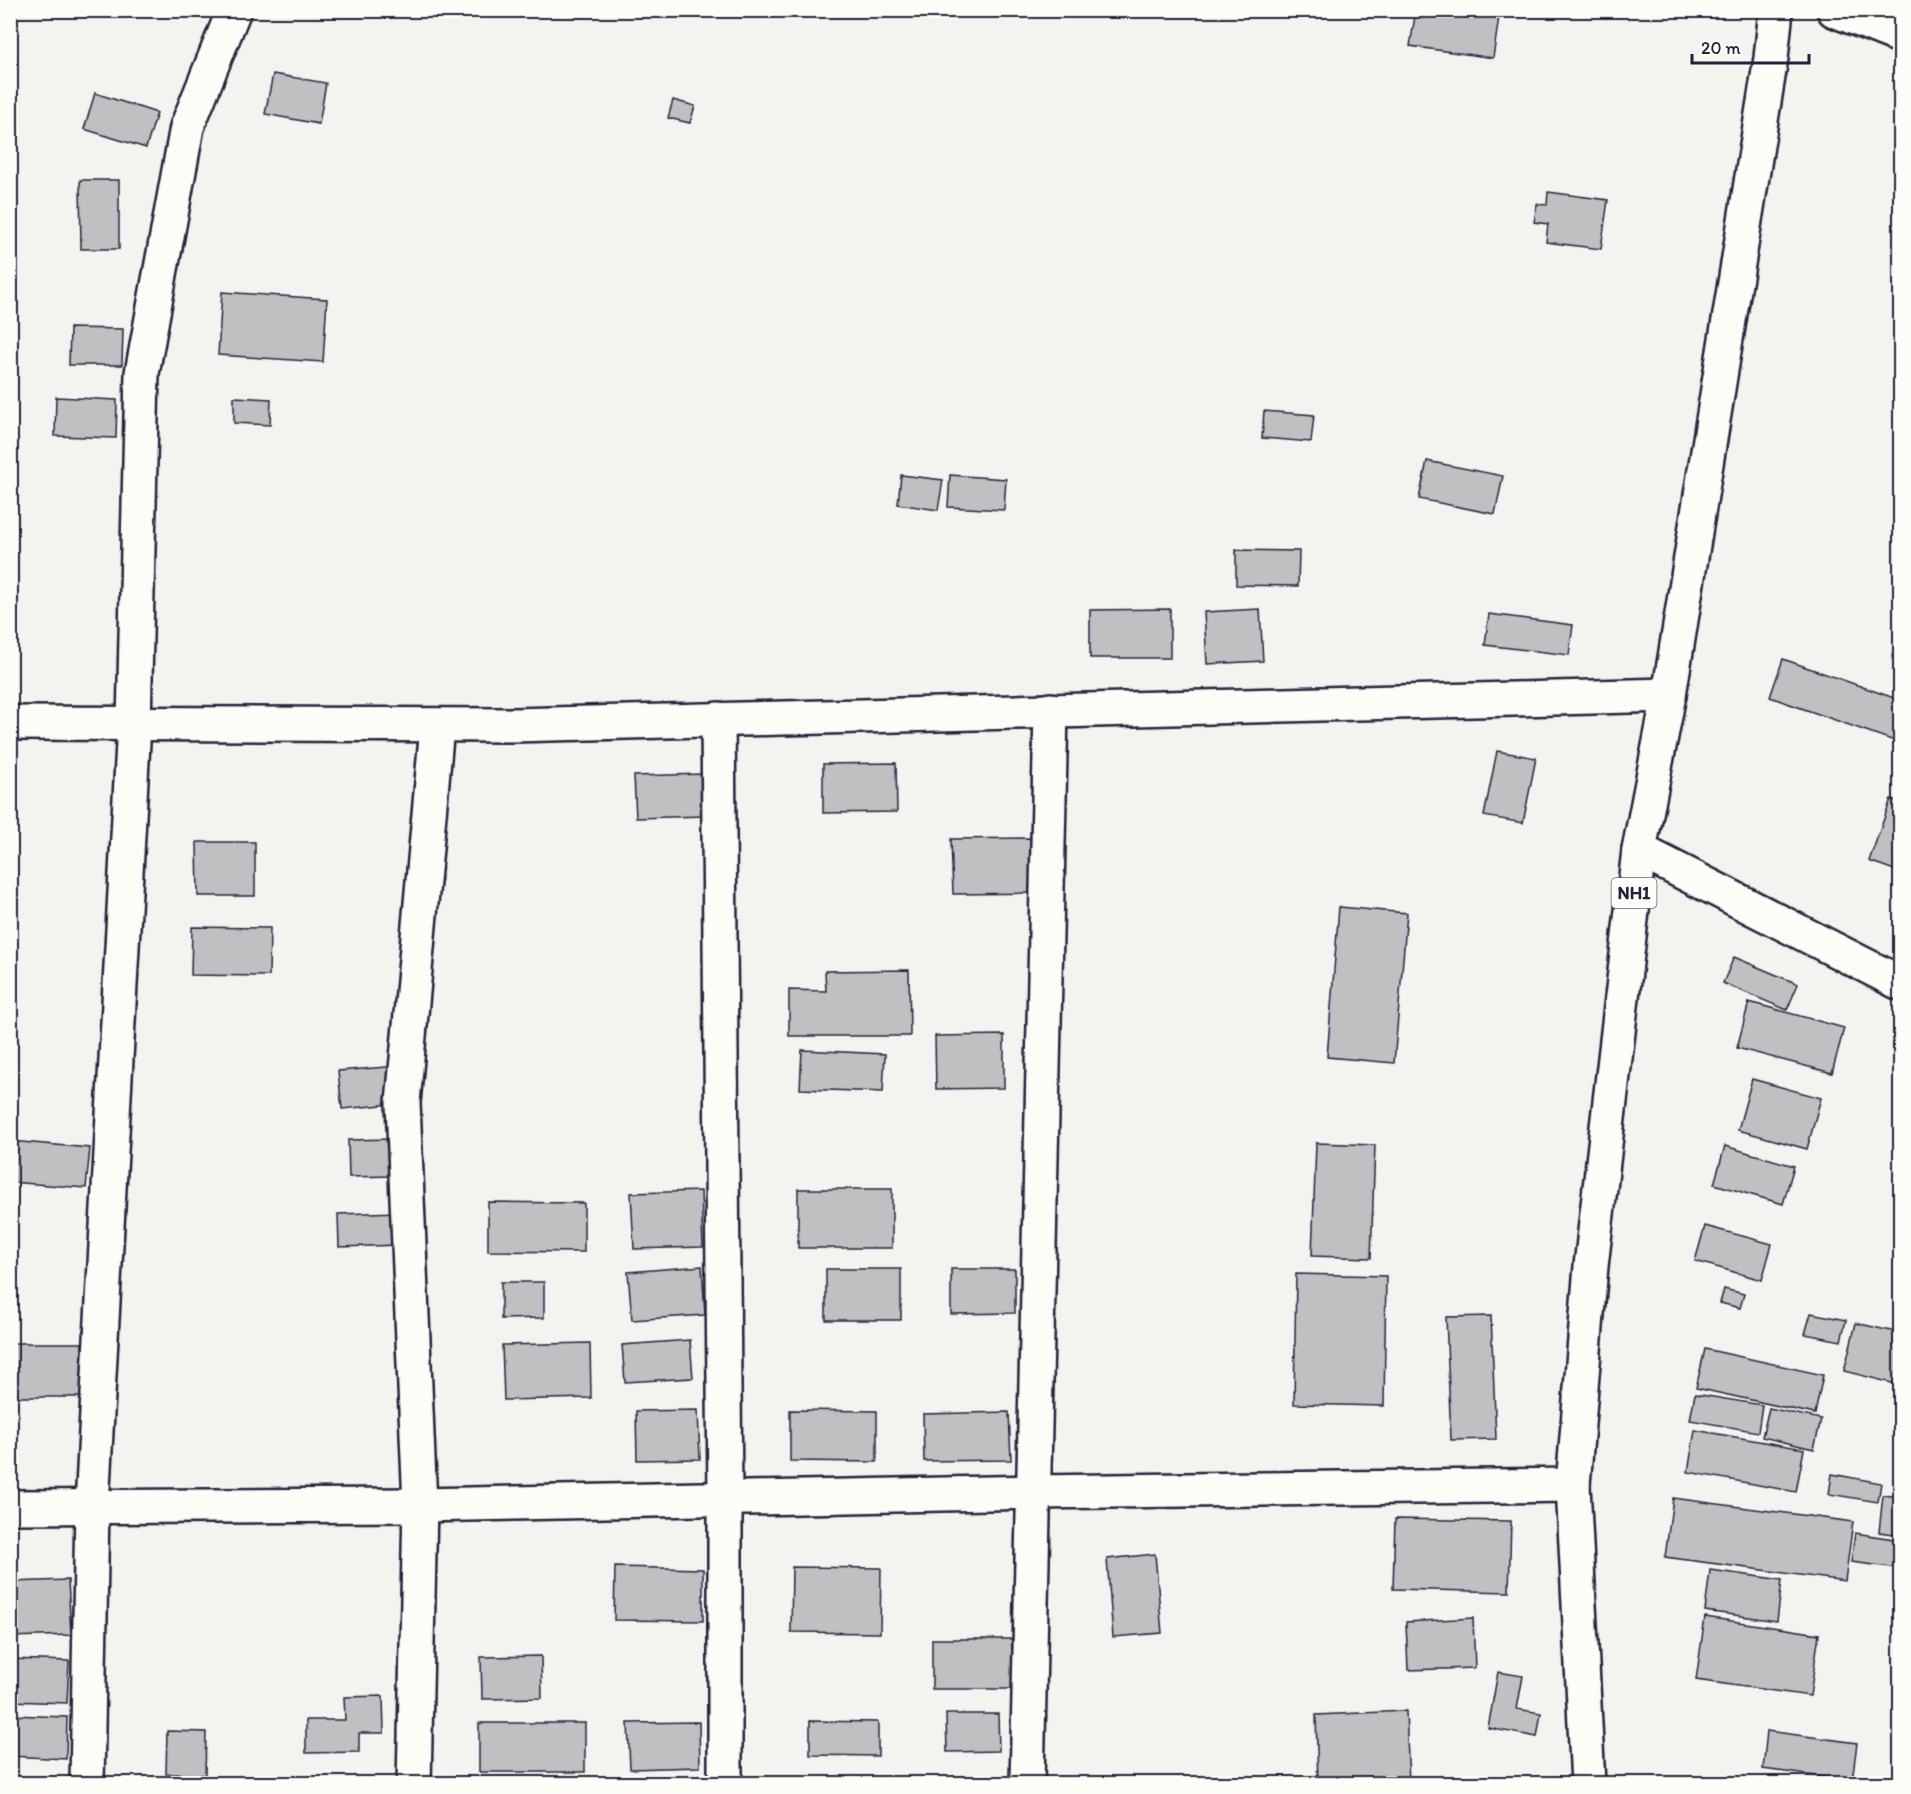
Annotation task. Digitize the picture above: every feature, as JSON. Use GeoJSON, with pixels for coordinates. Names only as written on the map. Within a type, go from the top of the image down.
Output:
{"type":"FeatureCollection","features":[{"type":"Feature","properties":{"kind":"main road"},"geometry":{"type":"LineString","coordinates":[[87,1784],[92,1506],[134,724],[142,373],[187,128],[234,10]]}},
{"type":"Feature","properties":{"kind":"main road","name":"NH1"},"geometry":{"type":"LineString","coordinates":[[1588,1784],[1573,1485],[1591,1266],[1639,850],[1669,695],[1771,58],[1776,10]]}},
{"type":"Feature","properties":{"kind":"main road"},"geometry":{"type":"LineString","coordinates":[[1834,10],[1900,36]]}},
{"type":"Feature","properties":{"kind":"main road"},"geometry":{"type":"LineString","coordinates":[[10,723],[437,726],[1669,695]]}},
{"type":"Feature","properties":{"kind":"main road"},"geometry":{"type":"LineString","coordinates":[[1027,1784],[1051,710]]}},
{"type":"Feature","properties":{"kind":"main road"},"geometry":{"type":"LineString","coordinates":[[718,719],[725,1497],[725,1784]]}},
{"type":"Feature","properties":{"kind":"main road"},"geometry":{"type":"LineString","coordinates":[[414,1784],[420,1505],[403,1103],[437,726]]}},
{"type":"Feature","properties":{"kind":"main road"},"geometry":{"type":"LineString","coordinates":[[1639,850],[1900,984]]}},
{"type":"Feature","properties":{"kind":"main road"},"geometry":{"type":"LineString","coordinates":[[10,1507],[420,1505],[725,1497],[1573,1485]]}},
{"type":"Feature","properties":{"kind":"building"},"geometry":{"type":"Polygon","coordinates":[[[1416,10],[1500,10],[1493,58],[1410,46],[1416,10]]]}},
{"type":"Feature","properties":{"kind":"building"},"geometry":{"type":"Polygon","coordinates":[[[273,74],[326,83],[319,124],[265,114],[273,74]]]}},
{"type":"Feature","properties":{"kind":"building"},"geometry":{"type":"Polygon","coordinates":[[[95,93],[157,113],[146,148],[84,129],[95,93]]]}},
{"type":"Feature","properties":{"kind":"building"},"geometry":{"type":"Polygon","coordinates":[[[673,100],[695,106],[690,123],[668,118],[673,100]]]}},
{"type":"Feature","properties":{"kind":"building"},"geometry":{"type":"Polygon","coordinates":[[[80,180],[119,180],[119,249],[81,249],[80,180]]]}},
{"type":"Feature","properties":{"kind":"building"},"geometry":{"type":"Polygon","coordinates":[[[1548,192],[1608,200],[1601,249],[1546,242],[1548,224],[1534,222],[1537,204],[1547,205],[1548,192]]]}},
{"type":"Feature","properties":{"kind":"building"},"geometry":{"type":"Polygon","coordinates":[[[222,292],[327,299],[323,362],[218,355],[222,292]]]}},
{"type":"Feature","properties":{"kind":"building"},"geometry":{"type":"Polygon","coordinates":[[[70,328],[123,329],[122,365],[69,365],[70,328]]]}},
{"type":"Feature","properties":{"kind":"building"},"geometry":{"type":"Polygon","coordinates":[[[56,397],[117,400],[116,438],[55,436],[56,397]]]}},
{"type":"Feature","properties":{"kind":"building"},"geometry":{"type":"Polygon","coordinates":[[[234,397],[271,399],[270,425],[234,423],[234,397]]]}},
{"type":"Feature","properties":{"kind":"building"},"geometry":{"type":"Polygon","coordinates":[[[1264,411],[1314,415],[1311,442],[1262,438],[1264,411]]]}},
{"type":"Feature","properties":{"kind":"building"},"geometry":{"type":"Polygon","coordinates":[[[1427,461],[1503,476],[1495,514],[1419,499],[1427,461]]]}},
{"type":"Feature","properties":{"kind":"building"},"geometry":{"type":"Polygon","coordinates":[[[901,475],[943,480],[938,510],[898,504],[901,475]]]}},
{"type":"Feature","properties":{"kind":"building"},"geometry":{"type":"Polygon","coordinates":[[[950,475],[1006,479],[1004,510],[948,507],[950,475]]]}},
{"type":"Feature","properties":{"kind":"building"},"geometry":{"type":"Polygon","coordinates":[[[1236,550],[1299,551],[1298,586],[1236,585],[1236,550]]]}},
{"type":"Feature","properties":{"kind":"building"},"geometry":{"type":"Polygon","coordinates":[[[1170,609],[1170,658],[1090,658],[1090,610],[1170,609]]]}},
{"type":"Feature","properties":{"kind":"building"},"geometry":{"type":"Polygon","coordinates":[[[1260,609],[1263,661],[1207,664],[1204,612],[1260,609]]]}},
{"type":"Feature","properties":{"kind":"building"},"geometry":{"type":"Polygon","coordinates":[[[1489,614],[1573,625],[1569,655],[1485,645],[1489,614]]]}},
{"type":"Feature","properties":{"kind":"building"},"geometry":{"type":"Polygon","coordinates":[[[1783,659],[1900,700],[1900,743],[1770,697],[1783,659]]]}},
{"type":"Feature","properties":{"kind":"building"},"geometry":{"type":"Polygon","coordinates":[[[1497,751],[1536,758],[1523,823],[1484,816],[1497,751]]]}},
{"type":"Feature","properties":{"kind":"building"},"geometry":{"type":"Polygon","coordinates":[[[896,763],[897,812],[823,813],[823,764],[896,763]]]}},
{"type":"Feature","properties":{"kind":"building"},"geometry":{"type":"Polygon","coordinates":[[[703,774],[705,816],[636,818],[634,776],[703,774]]]}},
{"type":"Feature","properties":{"kind":"building"},"geometry":{"type":"Polygon","coordinates":[[[1891,799],[1900,802],[1900,872],[1869,861],[1891,799]]]}},
{"type":"Feature","properties":{"kind":"building"},"geometry":{"type":"Polygon","coordinates":[[[1035,838],[1036,893],[953,894],[951,839],[1035,838]]]}},
{"type":"Feature","properties":{"kind":"building"},"geometry":{"type":"Polygon","coordinates":[[[197,842],[255,842],[255,896],[198,896],[197,842]]]}},
{"type":"Feature","properties":{"kind":"building"},"geometry":{"type":"Polygon","coordinates":[[[1339,907],[1407,913],[1394,1063],[1327,1057],[1339,907]]]}},
{"type":"Feature","properties":{"kind":"building"},"geometry":{"type":"Polygon","coordinates":[[[192,927],[270,928],[269,976],[191,975],[192,927]]]}},
{"type":"Feature","properties":{"kind":"building"},"geometry":{"type":"Polygon","coordinates":[[[1734,957],[1798,984],[1787,1010],[1723,983],[1734,957]]]}},
{"type":"Feature","properties":{"kind":"building"},"geometry":{"type":"Polygon","coordinates":[[[909,970],[910,1036],[789,1036],[789,990],[826,991],[825,971],[909,970]]]}},
{"type":"Feature","properties":{"kind":"building"},"geometry":{"type":"Polygon","coordinates":[[[1749,1002],[1844,1028],[1832,1073],[1737,1048],[1749,1002]]]}},
{"type":"Feature","properties":{"kind":"building"},"geometry":{"type":"Polygon","coordinates":[[[1004,1035],[1004,1088],[936,1089],[935,1036],[1004,1035]]]}},
{"type":"Feature","properties":{"kind":"building"},"geometry":{"type":"Polygon","coordinates":[[[802,1050],[885,1054],[883,1092],[800,1089],[802,1050]]]}},
{"type":"Feature","properties":{"kind":"building"},"geometry":{"type":"Polygon","coordinates":[[[399,1066],[403,1103],[342,1109],[338,1071],[399,1066]]]}},
{"type":"Feature","properties":{"kind":"building"},"geometry":{"type":"Polygon","coordinates":[[[1752,1079],[1821,1098],[1807,1149],[1738,1130],[1752,1079]]]}},
{"type":"Feature","properties":{"kind":"building"},"geometry":{"type":"Polygon","coordinates":[[[393,1139],[393,1176],[349,1177],[348,1140],[393,1139]]]}},
{"type":"Feature","properties":{"kind":"building"},"geometry":{"type":"Polygon","coordinates":[[[10,1141],[90,1148],[86,1188],[10,1182],[10,1141]]]}},
{"type":"Feature","properties":{"kind":"building"},"geometry":{"type":"Polygon","coordinates":[[[1316,1143],[1375,1145],[1371,1258],[1312,1256],[1316,1143]]]}},
{"type":"Feature","properties":{"kind":"building"},"geometry":{"type":"Polygon","coordinates":[[[1725,1146],[1794,1166],[1783,1204],[1714,1184],[1725,1146]]]}},
{"type":"Feature","properties":{"kind":"building"},"geometry":{"type":"Polygon","coordinates":[[[798,1189],[892,1189],[892,1248],[798,1248],[798,1189]]]}},
{"type":"Feature","properties":{"kind":"building"},"geometry":{"type":"Polygon","coordinates":[[[701,1191],[703,1247],[634,1249],[631,1193],[701,1191]]]}},
{"type":"Feature","properties":{"kind":"building"},"geometry":{"type":"Polygon","coordinates":[[[488,1202],[584,1203],[584,1252],[488,1251],[488,1202]]]}},
{"type":"Feature","properties":{"kind":"building"},"geometry":{"type":"Polygon","coordinates":[[[399,1212],[400,1245],[339,1247],[338,1214],[399,1212]]]}},
{"type":"Feature","properties":{"kind":"building"},"geometry":{"type":"Polygon","coordinates":[[[1705,1226],[1772,1244],[1762,1280],[1695,1261],[1705,1226]]]}},
{"type":"Feature","properties":{"kind":"building"},"geometry":{"type":"Polygon","coordinates":[[[702,1266],[705,1315],[632,1320],[628,1272],[702,1266]]]}},
{"type":"Feature","properties":{"kind":"building"},"geometry":{"type":"Polygon","coordinates":[[[826,1269],[901,1269],[901,1320],[826,1320],[826,1269]]]}},
{"type":"Feature","properties":{"kind":"building"},"geometry":{"type":"Polygon","coordinates":[[[951,1269],[1015,1269],[1015,1313],[951,1314],[951,1269]]]}},
{"type":"Feature","properties":{"kind":"building"},"geometry":{"type":"Polygon","coordinates":[[[1296,1274],[1386,1276],[1384,1406],[1294,1404],[1296,1274]]]}},
{"type":"Feature","properties":{"kind":"building"},"geometry":{"type":"Polygon","coordinates":[[[501,1282],[544,1282],[544,1318],[501,1319],[501,1282]]]}},
{"type":"Feature","properties":{"kind":"building"},"geometry":{"type":"Polygon","coordinates":[[[1724,1289],[1744,1294],[1740,1308],[1720,1303],[1724,1289]]]}},
{"type":"Feature","properties":{"kind":"building"},"geometry":{"type":"Polygon","coordinates":[[[1811,1313],[1846,1320],[1841,1341],[1805,1334],[1811,1313]]]}},
{"type":"Feature","properties":{"kind":"building"},"geometry":{"type":"Polygon","coordinates":[[[1491,1316],[1496,1439],[1451,1440],[1446,1317],[1491,1316]]]}},
{"type":"Feature","properties":{"kind":"building"},"geometry":{"type":"Polygon","coordinates":[[[1856,1323],[1900,1333],[1900,1385],[1844,1371],[1856,1323]]]}},
{"type":"Feature","properties":{"kind":"building"},"geometry":{"type":"Polygon","coordinates":[[[690,1340],[693,1378],[625,1382],[622,1345],[690,1340]]]}},
{"type":"Feature","properties":{"kind":"building"},"geometry":{"type":"Polygon","coordinates":[[[10,1343],[82,1343],[82,1397],[10,1397],[10,1343]]]}},
{"type":"Feature","properties":{"kind":"building"},"geometry":{"type":"Polygon","coordinates":[[[590,1343],[591,1398],[504,1400],[502,1345],[590,1343]]]}},
{"type":"Feature","properties":{"kind":"building"},"geometry":{"type":"Polygon","coordinates":[[[1705,1349],[1823,1375],[1815,1414],[1696,1388],[1705,1349]]]}},
{"type":"Feature","properties":{"kind":"building"},"geometry":{"type":"Polygon","coordinates":[[[1695,1394],[1762,1405],[1758,1432],[1690,1420],[1695,1394]]]}},
{"type":"Feature","properties":{"kind":"building"},"geometry":{"type":"Polygon","coordinates":[[[1769,1408],[1821,1419],[1814,1449],[1762,1437],[1769,1408]]]}},
{"type":"Feature","properties":{"kind":"building"},"geometry":{"type":"Polygon","coordinates":[[[698,1410],[700,1459],[637,1460],[636,1411],[698,1410]]]}},
{"type":"Feature","properties":{"kind":"building"},"geometry":{"type":"Polygon","coordinates":[[[790,1410],[877,1411],[877,1462],[790,1461],[790,1410]]]}},
{"type":"Feature","properties":{"kind":"building"},"geometry":{"type":"Polygon","coordinates":[[[1009,1412],[1011,1460],[924,1461],[923,1414],[1009,1412]]]}},
{"type":"Feature","properties":{"kind":"building"},"geometry":{"type":"Polygon","coordinates":[[[1695,1430],[1804,1449],[1796,1492],[1688,1472],[1695,1430]]]}},
{"type":"Feature","properties":{"kind":"building"},"geometry":{"type":"Polygon","coordinates":[[[1832,1474],[1881,1483],[1878,1502],[1829,1494],[1832,1474]]]}},
{"type":"Feature","properties":{"kind":"building"},"geometry":{"type":"Polygon","coordinates":[[[1883,1495],[1900,1497],[1900,1535],[1879,1532],[1883,1495]]]}},
{"type":"Feature","properties":{"kind":"building"},"geometry":{"type":"Polygon","coordinates":[[[1673,1498],[1853,1522],[1845,1581],[1665,1557],[1673,1498]]]}},
{"type":"Feature","properties":{"kind":"building"},"geometry":{"type":"Polygon","coordinates":[[[1395,1519],[1511,1521],[1509,1592],[1393,1589],[1395,1519]]]}},
{"type":"Feature","properties":{"kind":"building"},"geometry":{"type":"Polygon","coordinates":[[[1855,1533],[1900,1540],[1898,1568],[1851,1562],[1855,1533]]]}},
{"type":"Feature","properties":{"kind":"building"},"geometry":{"type":"Polygon","coordinates":[[[1155,1554],[1162,1633],[1113,1637],[1107,1559],[1155,1554]]]}},
{"type":"Feature","properties":{"kind":"building"},"geometry":{"type":"Polygon","coordinates":[[[615,1567],[703,1569],[703,1621],[614,1620],[615,1567]]]}},
{"type":"Feature","properties":{"kind":"building"},"geometry":{"type":"Polygon","coordinates":[[[792,1567],[881,1568],[880,1633],[791,1632],[792,1567]]]}},
{"type":"Feature","properties":{"kind":"building"},"geometry":{"type":"Polygon","coordinates":[[[1710,1570],[1782,1580],[1777,1621],[1705,1611],[1710,1570]]]}},
{"type":"Feature","properties":{"kind":"building"},"geometry":{"type":"Polygon","coordinates":[[[68,1580],[71,1635],[10,1637],[10,1582],[68,1580]]]}},
{"type":"Feature","properties":{"kind":"building"},"geometry":{"type":"Polygon","coordinates":[[[1705,1617],[1819,1634],[1810,1696],[1696,1680],[1705,1617]]]}},
{"type":"Feature","properties":{"kind":"building"},"geometry":{"type":"Polygon","coordinates":[[[1473,1618],[1475,1668],[1408,1670],[1406,1622],[1473,1618]]]}},
{"type":"Feature","properties":{"kind":"building"},"geometry":{"type":"Polygon","coordinates":[[[932,1639],[1012,1639],[1012,1689],[932,1689],[932,1639]]]}},
{"type":"Feature","properties":{"kind":"building"},"geometry":{"type":"Polygon","coordinates":[[[541,1656],[542,1698],[482,1699],[481,1657],[541,1656]]]}},
{"type":"Feature","properties":{"kind":"building"},"geometry":{"type":"Polygon","coordinates":[[[10,1659],[69,1661],[67,1703],[10,1701],[10,1659]]]}},
{"type":"Feature","properties":{"kind":"building"},"geometry":{"type":"Polygon","coordinates":[[[1498,1672],[1523,1676],[1517,1709],[1541,1713],[1537,1737],[1488,1728],[1498,1672]]]}},
{"type":"Feature","properties":{"kind":"building"},"geometry":{"type":"Polygon","coordinates":[[[383,1696],[384,1733],[359,1733],[359,1752],[306,1753],[306,1720],[345,1720],[344,1697],[383,1696]]]}},
{"type":"Feature","properties":{"kind":"building"},"geometry":{"type":"Polygon","coordinates":[[[1406,1711],[1409,1784],[1318,1784],[1316,1715],[1406,1711]]]}},
{"type":"Feature","properties":{"kind":"building"},"geometry":{"type":"Polygon","coordinates":[[[946,1714],[998,1714],[999,1751],[947,1752],[946,1714]]]}},
{"type":"Feature","properties":{"kind":"building"},"geometry":{"type":"Polygon","coordinates":[[[10,1715],[67,1717],[66,1759],[10,1756],[10,1715]]]}},
{"type":"Feature","properties":{"kind":"building"},"geometry":{"type":"Polygon","coordinates":[[[810,1721],[878,1722],[878,1756],[810,1755],[810,1721]]]}},
{"type":"Feature","properties":{"kind":"building"},"geometry":{"type":"Polygon","coordinates":[[[699,1722],[700,1767],[630,1769],[628,1723],[699,1722]]]}},
{"type":"Feature","properties":{"kind":"building"},"geometry":{"type":"Polygon","coordinates":[[[479,1723],[585,1723],[585,1772],[479,1772],[479,1723]]]}},
{"type":"Feature","properties":{"kind":"building"},"geometry":{"type":"Polygon","coordinates":[[[167,1731],[206,1732],[205,1775],[166,1774],[167,1731]]]}},
{"type":"Feature","properties":{"kind":"building"},"geometry":{"type":"Polygon","coordinates":[[[1767,1731],[1857,1743],[1852,1781],[1763,1769],[1767,1731]]]}}]}
